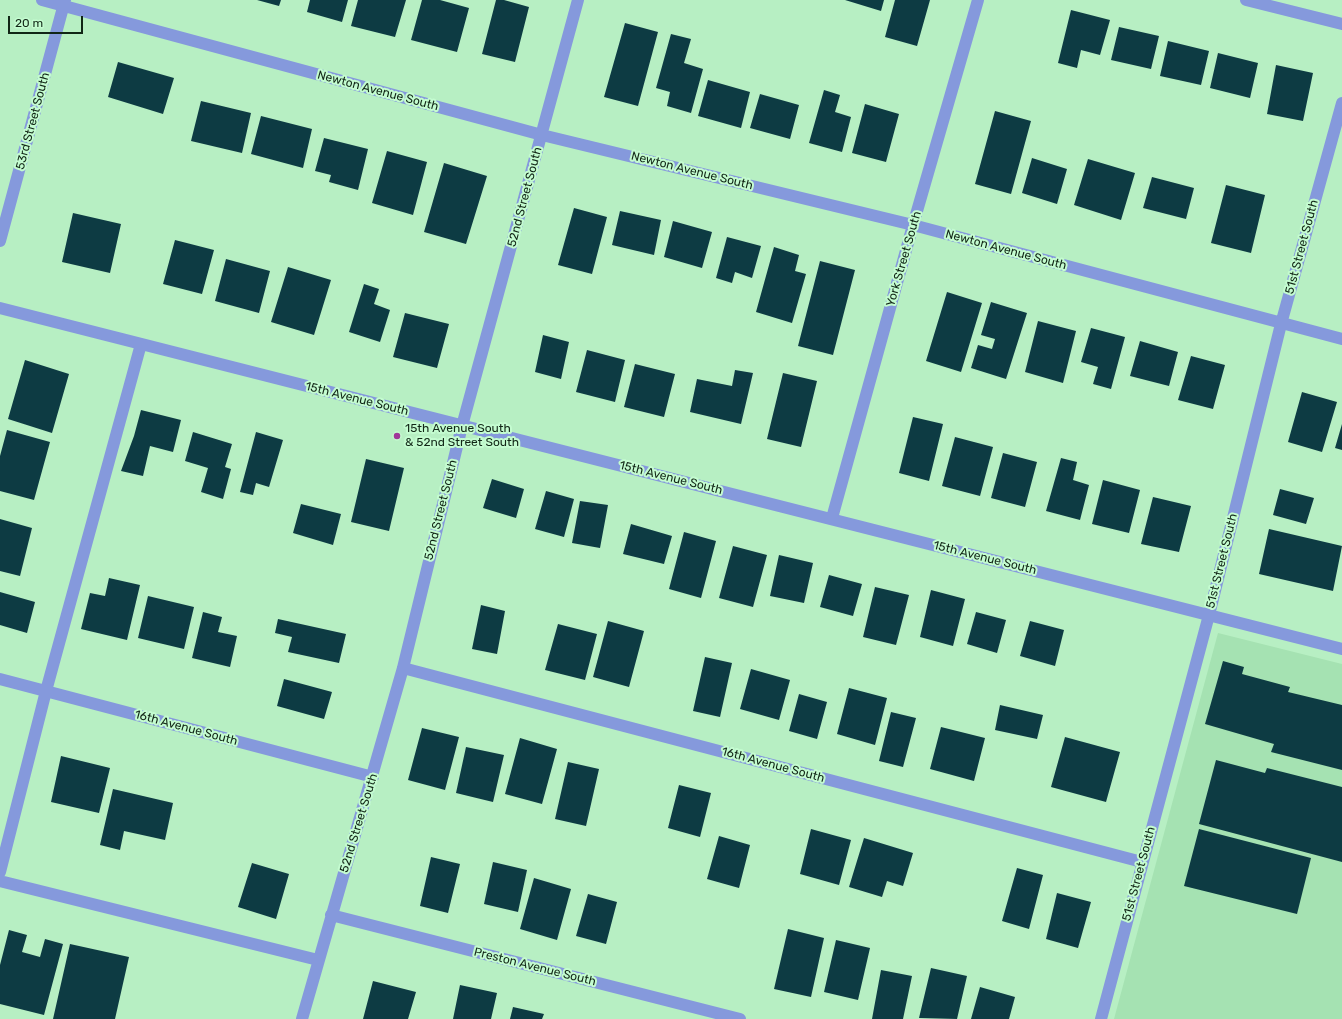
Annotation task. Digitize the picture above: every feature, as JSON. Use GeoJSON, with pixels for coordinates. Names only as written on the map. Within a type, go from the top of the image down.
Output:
{"type":"FeatureCollection","features":[{"type":"Feature","properties":{"kind":"street","name":"Newton Avenue South"},"geometry":{"type":"LineString","coordinates":[[42,0],[65,3],[542,135],[913,225],[1342,339]]}},
{"type":"Feature","properties":{"kind":"street","name":"52nd Street South"},"geometry":{"type":"LineString","coordinates":[[302,1019],[331,915],[373,777],[403,668],[462,426],[578,0]]}},
{"type":"Feature","properties":{"kind":"street","name":"York Street South"},"geometry":{"type":"LineString","coordinates":[[832,518],[913,225],[978,0]]}},
{"type":"Feature","properties":{"kind":"street"},"geometry":{"type":"LineString","coordinates":[[1246,0],[1342,24]]}},
{"type":"Feature","properties":{"kind":"street","name":"53rd Street South"},"geometry":{"type":"LineString","coordinates":[[0,241],[65,3]]}},
{"type":"Feature","properties":{"kind":"street","name":"51st Street South"},"geometry":{"type":"LineString","coordinates":[[1101,1019],[1209,616],[1281,324],[1342,103]]}},
{"type":"Feature","properties":{"kind":"street","name":"15th Avenue South"},"geometry":{"type":"LineString","coordinates":[[0,308],[462,426],[832,518],[1342,649]]}},
{"type":"Feature","properties":{"kind":"street"},"geometry":{"type":"LineString","coordinates":[[0,872],[46,691],[141,344]]}},
{"type":"Feature","properties":{"kind":"street","name":"16th Avenue South"},"geometry":{"type":"LineString","coordinates":[[403,668],[1142,862]]}},
{"type":"Feature","properties":{"kind":"street","name":"16th Avenue South"},"geometry":{"type":"LineString","coordinates":[[0,679],[373,777]]}},
{"type":"Feature","properties":{"kind":"street"},"geometry":{"type":"LineString","coordinates":[[0,881],[318,960]]}},
{"type":"Feature","properties":{"kind":"street","name":"Preston Avenue South"},"geometry":{"type":"LineString","coordinates":[[331,915],[740,1019]]}},
{"type":"Feature","properties":{"kind":"shaded area"},"geometry":{"type":"Polygon","coordinates":[[[1218,633],[1342,664],[1342,1019],[1114,1019],[1218,633]]]}},
{"type":"Feature","properties":{"kind":"building"},"geometry":{"type":"Polygon","coordinates":[[[257,0],[281,0],[279,6],[257,0]]]}},
{"type":"Feature","properties":{"kind":"building"},"geometry":{"type":"Polygon","coordinates":[[[310,0],[348,0],[342,22],[307,12],[310,0]]]}},
{"type":"Feature","properties":{"kind":"building"},"geometry":{"type":"Polygon","coordinates":[[[358,0],[406,0],[395,37],[351,26],[358,0]]]}},
{"type":"Feature","properties":{"kind":"building"},"geometry":{"type":"Polygon","coordinates":[[[422,0],[440,0],[469,8],[457,52],[411,40],[422,0]]]}},
{"type":"Feature","properties":{"kind":"building"},"geometry":{"type":"Polygon","coordinates":[[[496,0],[504,0],[529,7],[515,62],[482,54],[496,0]]]}},
{"type":"Feature","properties":{"kind":"building"},"geometry":{"type":"Polygon","coordinates":[[[845,0],[884,0],[881,11],[845,0]]]}},
{"type":"Feature","properties":{"kind":"building"},"geometry":{"type":"Polygon","coordinates":[[[895,0],[930,0],[917,46],[885,37],[895,0]]]}},
{"type":"Feature","properties":{"kind":"building"},"geometry":{"type":"Polygon","coordinates":[[[1071,10],[1110,20],[1100,55],[1081,50],[1077,68],[1058,63],[1071,10]]]}},
{"type":"Feature","properties":{"kind":"building"},"geometry":{"type":"Polygon","coordinates":[[[625,23],[658,32],[638,106],[604,97],[625,23]]]}},
{"type":"Feature","properties":{"kind":"building"},"geometry":{"type":"Polygon","coordinates":[[[1119,27],[1159,36],[1151,69],[1111,60],[1119,27]]]}},
{"type":"Feature","properties":{"kind":"building"},"geometry":{"type":"Polygon","coordinates":[[[671,34],[691,39],[684,63],[703,69],[691,113],[667,106],[670,92],[656,88],[671,34]]]}},
{"type":"Feature","properties":{"kind":"building"},"geometry":{"type":"Polygon","coordinates":[[[1168,41],[1209,51],[1201,85],[1160,76],[1168,41]]]}},
{"type":"Feature","properties":{"kind":"building"},"geometry":{"type":"Polygon","coordinates":[[[1218,53],[1258,63],[1250,98],[1210,88],[1218,53]]]}},
{"type":"Feature","properties":{"kind":"building"},"geometry":{"type":"Polygon","coordinates":[[[118,62],[174,78],[163,114],[108,97],[118,62]]]}},
{"type":"Feature","properties":{"kind":"building"},"geometry":{"type":"Polygon","coordinates":[[[1276,65],[1313,73],[1303,121],[1267,114],[1276,65]]]}},
{"type":"Feature","properties":{"kind":"building"},"geometry":{"type":"Polygon","coordinates":[[[708,80],[750,92],[741,128],[698,116],[708,80]]]}},
{"type":"Feature","properties":{"kind":"building"},"geometry":{"type":"Polygon","coordinates":[[[824,90],[840,95],[835,112],[851,117],[842,152],[809,143],[824,90]]]}},
{"type":"Feature","properties":{"kind":"building"},"geometry":{"type":"Polygon","coordinates":[[[760,94],[799,105],[790,139],[750,128],[760,94]]]}},
{"type":"Feature","properties":{"kind":"building"},"geometry":{"type":"Polygon","coordinates":[[[201,101],[251,113],[242,153],[191,141],[201,101]]]}},
{"type":"Feature","properties":{"kind":"building"},"geometry":{"type":"Polygon","coordinates":[[[865,104],[899,114],[886,162],[852,153],[865,104]]]}},
{"type":"Feature","properties":{"kind":"building"},"geometry":{"type":"Polygon","coordinates":[[[995,111],[1031,121],[1011,194],[975,184],[995,111]]]}},
{"type":"Feature","properties":{"kind":"building"},"geometry":{"type":"Polygon","coordinates":[[[261,116],[312,129],[303,168],[251,154],[261,116]]]}},
{"type":"Feature","properties":{"kind":"building"},"geometry":{"type":"Polygon","coordinates":[[[324,138],[368,149],[358,190],[329,182],[331,175],[315,171],[324,138]]]}},
{"type":"Feature","properties":{"kind":"building"},"geometry":{"type":"Polygon","coordinates":[[[387,151],[427,162],[413,215],[372,203],[387,151]]]}},
{"type":"Feature","properties":{"kind":"building"},"geometry":{"type":"Polygon","coordinates":[[[1032,158],[1067,169],[1057,204],[1022,193],[1032,158]]]}},
{"type":"Feature","properties":{"kind":"building"},"geometry":{"type":"Polygon","coordinates":[[[1088,159],[1135,173],[1121,220],[1074,205],[1088,159]]]}},
{"type":"Feature","properties":{"kind":"building"},"geometry":{"type":"Polygon","coordinates":[[[444,163],[487,176],[466,244],[424,232],[444,163]]]}},
{"type":"Feature","properties":{"kind":"building"},"geometry":{"type":"Polygon","coordinates":[[[1152,177],[1194,188],[1186,219],[1143,208],[1152,177]]]}},
{"type":"Feature","properties":{"kind":"building"},"geometry":{"type":"Polygon","coordinates":[[[1226,185],[1265,195],[1251,253],[1211,243],[1226,185]]]}},
{"type":"Feature","properties":{"kind":"building"},"geometry":{"type":"Polygon","coordinates":[[[574,208],[607,217],[592,274],[558,265],[574,208]]]}},
{"type":"Feature","properties":{"kind":"building"},"geometry":{"type":"Polygon","coordinates":[[[620,211],[661,220],[654,255],[612,245],[620,211]]]}},
{"type":"Feature","properties":{"kind":"building"},"geometry":{"type":"Polygon","coordinates":[[[73,213],[121,224],[110,273],[62,262],[73,213]]]}},
{"type":"Feature","properties":{"kind":"building"},"geometry":{"type":"Polygon","coordinates":[[[673,221],[712,232],[702,268],[664,257],[673,221]]]}},
{"type":"Feature","properties":{"kind":"building"},"geometry":{"type":"Polygon","coordinates":[[[727,237],[761,246],[752,278],[735,272],[732,283],[716,278],[727,237]]]}},
{"type":"Feature","properties":{"kind":"building"},"geometry":{"type":"Polygon","coordinates":[[[175,240],[214,250],[202,294],[163,284],[175,240]]]}},
{"type":"Feature","properties":{"kind":"building"},"geometry":{"type":"Polygon","coordinates":[[[774,247],[799,255],[795,271],[806,274],[792,323],[756,312],[774,247]]]}},
{"type":"Feature","properties":{"kind":"building"},"geometry":{"type":"Polygon","coordinates":[[[226,259],[270,271],[259,313],[215,301],[226,259]]]}},
{"type":"Feature","properties":{"kind":"building"},"geometry":{"type":"Polygon","coordinates":[[[820,261],[855,270],[833,355],[798,346],[820,261]]]}},
{"type":"Feature","properties":{"kind":"building"},"geometry":{"type":"Polygon","coordinates":[[[288,267],[331,280],[314,335],[271,322],[288,267]]]}},
{"type":"Feature","properties":{"kind":"building"},"geometry":{"type":"Polygon","coordinates":[[[364,284],[379,289],[374,304],[390,310],[380,342],[349,332],[364,284]]]}},
{"type":"Feature","properties":{"kind":"building"},"geometry":{"type":"Polygon","coordinates":[[[947,292],[982,303],[961,372],[926,361],[947,292]]]}},
{"type":"Feature","properties":{"kind":"building"},"geometry":{"type":"Polygon","coordinates":[[[991,302],[1027,313],[1006,379],[971,368],[978,345],[992,349],[995,339],[981,335],[991,302]]]}},
{"type":"Feature","properties":{"kind":"building"},"geometry":{"type":"Polygon","coordinates":[[[405,313],[449,324],[437,368],[393,357],[405,313]]]}},
{"type":"Feature","properties":{"kind":"building"},"geometry":{"type":"Polygon","coordinates":[[[1038,321],[1076,331],[1063,383],[1025,372],[1038,321]]]}},
{"type":"Feature","properties":{"kind":"building"},"geometry":{"type":"Polygon","coordinates":[[[1091,328],[1125,337],[1111,389],[1093,384],[1098,367],[1081,362],[1091,328]]]}},
{"type":"Feature","properties":{"kind":"building"},"geometry":{"type":"Polygon","coordinates":[[[543,335],[569,342],[561,379],[535,372],[543,335]]]}},
{"type":"Feature","properties":{"kind":"building"},"geometry":{"type":"Polygon","coordinates":[[[1140,341],[1178,352],[1169,386],[1130,376],[1140,341]]]}},
{"type":"Feature","properties":{"kind":"building"},"geometry":{"type":"Polygon","coordinates":[[[587,350],[625,360],[615,402],[576,392],[587,350]]]}},
{"type":"Feature","properties":{"kind":"building"},"geometry":{"type":"Polygon","coordinates":[[[1191,356],[1225,365],[1213,409],[1178,400],[1191,356]]]}},
{"type":"Feature","properties":{"kind":"building"},"geometry":{"type":"Polygon","coordinates":[[[25,360],[69,374],[52,433],[8,419],[25,360]]]}},
{"type":"Feature","properties":{"kind":"building"},"geometry":{"type":"Polygon","coordinates":[[[635,364],[675,374],[664,417],[624,407],[635,364]]]}},
{"type":"Feature","properties":{"kind":"building"},"geometry":{"type":"Polygon","coordinates":[[[735,370],[753,373],[741,424],[690,412],[697,379],[732,386],[735,370]]]}},
{"type":"Feature","properties":{"kind":"building"},"geometry":{"type":"Polygon","coordinates":[[[783,373],[817,381],[801,447],[767,439],[783,373]]]}},
{"type":"Feature","properties":{"kind":"building"},"geometry":{"type":"Polygon","coordinates":[[[1302,392],[1337,402],[1322,452],[1288,442],[1302,392]]]}},
{"type":"Feature","properties":{"kind":"building"},"geometry":{"type":"Polygon","coordinates":[[[141,410],[181,420],[173,452],[150,446],[143,476],[121,471],[134,436],[141,410]]]}},
{"type":"Feature","properties":{"kind":"building"},"geometry":{"type":"Polygon","coordinates":[[[913,417],[943,424],[929,481],[899,473],[913,417]]]}},
{"type":"Feature","properties":{"kind":"building"},"geometry":{"type":"Polygon","coordinates":[[[1342,424],[1342,450],[1335,448],[1342,424]]]}},
{"type":"Feature","properties":{"kind":"building"},"geometry":{"type":"Polygon","coordinates":[[[7,430],[50,442],[34,500],[0,491],[0,456],[7,430]]]}},
{"type":"Feature","properties":{"kind":"building"},"geometry":{"type":"Polygon","coordinates":[[[193,432],[232,444],[225,467],[231,469],[223,499],[201,492],[208,468],[185,461],[193,432]]]}},
{"type":"Feature","properties":{"kind":"building"},"geometry":{"type":"Polygon","coordinates":[[[256,432],[283,440],[269,487],[256,483],[253,495],[240,492],[256,432]]]}},
{"type":"Feature","properties":{"kind":"building"},"geometry":{"type":"Polygon","coordinates":[[[955,437],[993,447],[980,496],[942,486],[955,437]]]}},
{"type":"Feature","properties":{"kind":"building"},"geometry":{"type":"Polygon","coordinates":[[[1003,453],[1037,462],[1025,507],[991,498],[1003,453]]]}},
{"type":"Feature","properties":{"kind":"building"},"geometry":{"type":"Polygon","coordinates":[[[1061,458],[1077,462],[1073,480],[1089,485],[1080,520],[1046,511],[1061,458]]]}},
{"type":"Feature","properties":{"kind":"building"},"geometry":{"type":"Polygon","coordinates":[[[366,459],[404,468],[389,531],[351,522],[366,459]]]}},
{"type":"Feature","properties":{"kind":"building"},"geometry":{"type":"Polygon","coordinates":[[[492,479],[524,489],[516,518],[483,508],[492,479]]]}},
{"type":"Feature","properties":{"kind":"building"},"geometry":{"type":"Polygon","coordinates":[[[1103,480],[1140,490],[1129,533],[1092,524],[1103,480]]]}},
{"type":"Feature","properties":{"kind":"building"},"geometry":{"type":"Polygon","coordinates":[[[1280,489],[1314,498],[1306,524],[1273,515],[1280,489]]]}},
{"type":"Feature","properties":{"kind":"building"},"geometry":{"type":"Polygon","coordinates":[[[546,491],[574,499],[564,537],[535,529],[546,491]]]}},
{"type":"Feature","properties":{"kind":"building"},"geometry":{"type":"Polygon","coordinates":[[[1153,497],[1191,506],[1179,552],[1141,544],[1153,497]]]}},
{"type":"Feature","properties":{"kind":"building"},"geometry":{"type":"Polygon","coordinates":[[[580,501],[608,505],[600,548],[572,543],[580,501]]]}},
{"type":"Feature","properties":{"kind":"building"},"geometry":{"type":"Polygon","coordinates":[[[301,504],[341,514],[333,545],[293,533],[301,504]]]}},
{"type":"Feature","properties":{"kind":"building"},"geometry":{"type":"Polygon","coordinates":[[[0,519],[32,528],[20,576],[0,571],[0,519]]]}},
{"type":"Feature","properties":{"kind":"building"},"geometry":{"type":"Polygon","coordinates":[[[631,524],[672,536],[664,564],[623,554],[631,524]]]}},
{"type":"Feature","properties":{"kind":"building"},"geometry":{"type":"Polygon","coordinates":[[[1269,529],[1342,546],[1333,591],[1259,574],[1269,529]]]}},
{"type":"Feature","properties":{"kind":"building"},"geometry":{"type":"Polygon","coordinates":[[[684,532],[716,541],[701,598],[669,589],[684,532]]]}},
{"type":"Feature","properties":{"kind":"building"},"geometry":{"type":"Polygon","coordinates":[[[733,546],[767,555],[753,607],[719,598],[733,546]]]}},
{"type":"Feature","properties":{"kind":"building"},"geometry":{"type":"Polygon","coordinates":[[[779,555],[813,563],[804,603],[770,596],[779,555]]]}},
{"type":"Feature","properties":{"kind":"building"},"geometry":{"type":"Polygon","coordinates":[[[829,575],[862,584],[853,616],[820,607],[829,575]]]}},
{"type":"Feature","properties":{"kind":"building"},"geometry":{"type":"Polygon","coordinates":[[[109,578],[140,585],[127,640],[81,629],[90,593],[105,596],[109,578]]]}},
{"type":"Feature","properties":{"kind":"building"},"geometry":{"type":"Polygon","coordinates":[[[875,587],[909,595],[896,645],[863,637],[875,587]]]}},
{"type":"Feature","properties":{"kind":"building"},"geometry":{"type":"Polygon","coordinates":[[[931,590],[965,599],[953,646],[920,637],[931,590]]]}},
{"type":"Feature","properties":{"kind":"building"},"geometry":{"type":"Polygon","coordinates":[[[0,592],[35,602],[27,633],[0,625],[0,592]]]}},
{"type":"Feature","properties":{"kind":"building"},"geometry":{"type":"Polygon","coordinates":[[[148,596],[194,607],[184,649],[138,638],[148,596]]]}},
{"type":"Feature","properties":{"kind":"building"},"geometry":{"type":"Polygon","coordinates":[[[481,605],[505,611],[497,654],[472,649],[481,605]]]}},
{"type":"Feature","properties":{"kind":"building"},"geometry":{"type":"Polygon","coordinates":[[[203,612],[222,617],[218,632],[237,636],[230,667],[192,658],[203,612]]]}},
{"type":"Feature","properties":{"kind":"building"},"geometry":{"type":"Polygon","coordinates":[[[976,612],[1006,620],[997,653],[967,644],[976,612]]]}},
{"type":"Feature","properties":{"kind":"building"},"geometry":{"type":"Polygon","coordinates":[[[278,619],[346,634],[339,663],[288,652],[292,637],[275,633],[278,619]]]}},
{"type":"Feature","properties":{"kind":"building"},"geometry":{"type":"Polygon","coordinates":[[[608,621],[644,631],[629,687],[593,677],[608,621]]]}},
{"type":"Feature","properties":{"kind":"building"},"geometry":{"type":"Polygon","coordinates":[[[1030,621],[1064,630],[1055,666],[1020,656],[1030,621]]]}},
{"type":"Feature","properties":{"kind":"building"},"geometry":{"type":"Polygon","coordinates":[[[558,624],[597,634],[585,680],[545,670],[558,624]]]}},
{"type":"Feature","properties":{"kind":"building"},"geometry":{"type":"Polygon","coordinates":[[[705,657],[732,663],[720,717],[693,711],[705,657]]]}},
{"type":"Feature","properties":{"kind":"building"},"geometry":{"type":"Polygon","coordinates":[[[1223,661],[1244,667],[1242,674],[1290,687],[1288,692],[1342,705],[1342,770],[1271,752],[1274,744],[1205,724],[1223,661]]]}},
{"type":"Feature","properties":{"kind":"building"},"geometry":{"type":"Polygon","coordinates":[[[751,669],[790,680],[779,720],[740,709],[751,669]]]}},
{"type":"Feature","properties":{"kind":"building"},"geometry":{"type":"Polygon","coordinates":[[[284,679],[332,692],[324,719],[277,706],[284,679]]]}},
{"type":"Feature","properties":{"kind":"building"},"geometry":{"type":"Polygon","coordinates":[[[849,688],[887,698],[875,745],[837,734],[849,688]]]}},
{"type":"Feature","properties":{"kind":"building"},"geometry":{"type":"Polygon","coordinates":[[[799,694],[827,702],[817,739],[789,731],[799,694]]]}},
{"type":"Feature","properties":{"kind":"building"},"geometry":{"type":"Polygon","coordinates":[[[1000,705],[1043,715],[1037,739],[995,730],[1000,705]]]}},
{"type":"Feature","properties":{"kind":"building"},"geometry":{"type":"Polygon","coordinates":[[[891,712],[916,718],[903,767],[879,761],[891,712]]]}},
{"type":"Feature","properties":{"kind":"building"},"geometry":{"type":"Polygon","coordinates":[[[941,727],[985,738],[974,781],[930,769],[941,727]]]}},
{"type":"Feature","properties":{"kind":"building"},"geometry":{"type":"Polygon","coordinates":[[[422,728],[459,737],[445,790],[408,780],[422,728]]]}},
{"type":"Feature","properties":{"kind":"building"},"geometry":{"type":"Polygon","coordinates":[[[1065,737],[1120,752],[1106,802],[1051,787],[1065,737]]]}},
{"type":"Feature","properties":{"kind":"building"},"geometry":{"type":"Polygon","coordinates":[[[520,738],[557,749],[542,804],[505,794],[520,738]]]}},
{"type":"Feature","properties":{"kind":"building"},"geometry":{"type":"Polygon","coordinates":[[[466,747],[504,755],[493,802],[456,793],[466,747]]]}},
{"type":"Feature","properties":{"kind":"building"},"geometry":{"type":"Polygon","coordinates":[[[61,756],[110,768],[99,813],[51,802],[61,756]]]}},
{"type":"Feature","properties":{"kind":"building"},"geometry":{"type":"Polygon","coordinates":[[[1216,760],[1265,773],[1267,768],[1342,787],[1342,862],[1199,824],[1216,760]]]}},
{"type":"Feature","properties":{"kind":"building"},"geometry":{"type":"Polygon","coordinates":[[[568,762],[599,769],[586,826],[555,819],[568,762]]]}},
{"type":"Feature","properties":{"kind":"building"},"geometry":{"type":"Polygon","coordinates":[[[679,785],[711,793],[700,837],[668,828],[679,785]]]}},
{"type":"Feature","properties":{"kind":"building"},"geometry":{"type":"Polygon","coordinates":[[[113,789],[173,803],[165,840],[124,831],[120,850],[100,845],[113,789]]]}},
{"type":"Feature","properties":{"kind":"building"},"geometry":{"type":"Polygon","coordinates":[[[811,829],[851,840],[839,885],[800,874],[811,829]]]}},
{"type":"Feature","properties":{"kind":"building"},"geometry":{"type":"Polygon","coordinates":[[[1199,829],[1311,858],[1297,914],[1184,886],[1199,829]]]}},
{"type":"Feature","properties":{"kind":"building"},"geometry":{"type":"Polygon","coordinates":[[[719,836],[750,845],[739,888],[707,879],[719,836]]]}},
{"type":"Feature","properties":{"kind":"building"},"geometry":{"type":"Polygon","coordinates":[[[864,838],[913,853],[903,886],[887,881],[882,897],[849,887],[864,838]]]}},
{"type":"Feature","properties":{"kind":"building"},"geometry":{"type":"Polygon","coordinates":[[[431,857],[460,864],[448,913],[420,906],[431,857]]]}},
{"type":"Feature","properties":{"kind":"building"},"geometry":{"type":"Polygon","coordinates":[[[493,862],[527,870],[518,912],[484,904],[493,862]]]}},
{"type":"Feature","properties":{"kind":"building"},"geometry":{"type":"Polygon","coordinates":[[[252,863],[289,874],[276,919],[238,907],[252,863]]]}},
{"type":"Feature","properties":{"kind":"building"},"geometry":{"type":"Polygon","coordinates":[[[1017,868],[1043,875],[1029,929],[1002,921],[1017,868]]]}},
{"type":"Feature","properties":{"kind":"building"},"geometry":{"type":"Polygon","coordinates":[[[534,878],[571,889],[557,940],[520,929],[534,878]]]}},
{"type":"Feature","properties":{"kind":"building"},"geometry":{"type":"Polygon","coordinates":[[[1057,893],[1091,902],[1078,948],[1046,939],[1057,893]]]}},
{"type":"Feature","properties":{"kind":"building"},"geometry":{"type":"Polygon","coordinates":[[[588,894],[617,902],[606,944],[576,936],[588,894]]]}},
{"type":"Feature","properties":{"kind":"building"},"geometry":{"type":"Polygon","coordinates":[[[788,929],[824,938],[811,997],[774,989],[788,929]]]}},
{"type":"Feature","properties":{"kind":"building"},"geometry":{"type":"Polygon","coordinates":[[[9,930],[27,935],[22,952],[40,957],[45,939],[63,944],[44,1015],[0,1004],[0,965],[9,930]]]}},
{"type":"Feature","properties":{"kind":"building"},"geometry":{"type":"Polygon","coordinates":[[[836,940],[870,948],[858,1000],[824,992],[836,940]]]}},
{"type":"Feature","properties":{"kind":"building"},"geometry":{"type":"Polygon","coordinates":[[[70,944],[129,957],[115,1019],[53,1019],[70,944]]]}},
{"type":"Feature","properties":{"kind":"building"},"geometry":{"type":"Polygon","coordinates":[[[931,968],[967,976],[957,1019],[919,1018],[931,968]]]}},
{"type":"Feature","properties":{"kind":"building"},"geometry":{"type":"Polygon","coordinates":[[[881,970],[912,976],[903,1019],[872,1019],[881,970]]]}},
{"type":"Feature","properties":{"kind":"building"},"geometry":{"type":"Polygon","coordinates":[[[373,981],[416,992],[408,1019],[363,1019],[373,981]]]}},
{"type":"Feature","properties":{"kind":"building"},"geometry":{"type":"Polygon","coordinates":[[[460,985],[497,993],[491,1019],[453,1019],[460,985]]]}},
{"type":"Feature","properties":{"kind":"building"},"geometry":{"type":"Polygon","coordinates":[[[980,987],[1015,997],[1009,1019],[971,1019],[980,987]]]}},
{"type":"Feature","properties":{"kind":"building"},"geometry":{"type":"Polygon","coordinates":[[[513,1007],[544,1014],[542,1019],[510,1019],[513,1007]]]}},
{"type":"Feature","properties":{"kind":"place","name":"15th Avenue South & 52nd Street South"},"geometry":{"type":"Point","coordinates":[397,436]}}]}
